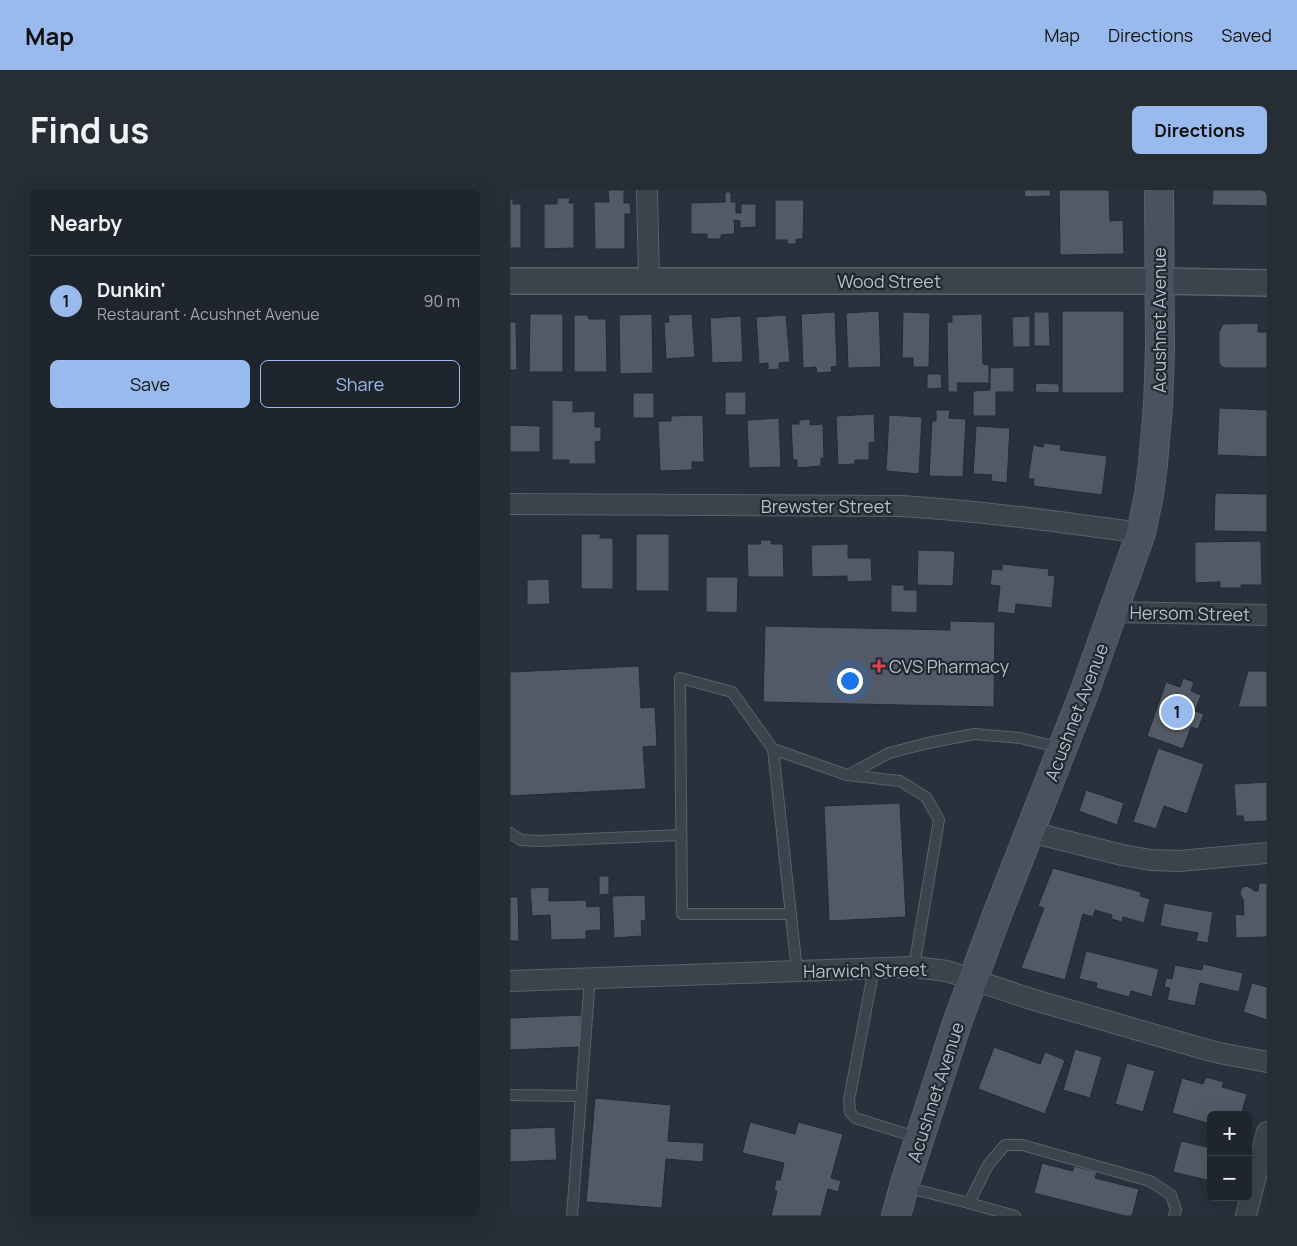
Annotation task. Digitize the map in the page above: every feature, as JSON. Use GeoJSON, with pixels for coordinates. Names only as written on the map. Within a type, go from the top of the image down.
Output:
{"type":"FeatureCollection","features":[{"type":"Feature","properties":{"kind":"main road","name":"Acushnet Avenue"},"geometry":{"type":"LineString","coordinates":[[896,1216],[957,1023],[995,920],[1063,749],[1141,533],[1149,494],[1156,433],[1160,358],[1159,190]]}},
{"type":"Feature","properties":{"kind":"street"},"geometry":{"type":"LineString","coordinates":[[647,190],[649,281]]}},
{"type":"Feature","properties":{"kind":"street","name":"Wood Street"},"geometry":{"type":"LineString","coordinates":[[510,281],[1159,281],[1267,283]]}},
{"type":"Feature","properties":{"kind":"street","name":"Brewster Street"},"geometry":{"type":"LineString","coordinates":[[510,504],[902,506],[1000,514],[1141,533]]}},
{"type":"Feature","properties":{"kind":"street","name":"Hersom Street"},"geometry":{"type":"LineString","coordinates":[[1113,612],[1267,615]]}},
{"type":"Feature","properties":{"kind":"street"},"geometry":{"type":"LineString","coordinates":[[1030,832],[1122,856],[1152,860],[1179,861],[1267,853]]}},
{"type":"Feature","properties":{"kind":"street","name":"Harwich Street"},"geometry":{"type":"LineString","coordinates":[[510,981],[914,967],[947,971],[1190,1045],[1219,1053],[1267,1062]]}},
{"type":"Feature","properties":{"kind":"street"},"geometry":{"type":"LineString","coordinates":[[1246,1216],[1267,1132]]}},
{"type":"Feature","properties":{"kind":"lane"},"geometry":{"type":"LineString","coordinates":[[791,914],[682,914],[680,678],[732,692],[773,749],[791,914],[797,971]]}},
{"type":"Feature","properties":{"kind":"lane"},"geometry":{"type":"LineString","coordinates":[[847,775],[889,753],[974,734],[1020,738],[1063,749]]}},
{"type":"Feature","properties":{"kind":"lane"},"geometry":{"type":"LineString","coordinates":[[773,749],[847,775],[900,781],[926,797],[939,820],[914,967]]}},
{"type":"Feature","properties":{"kind":"lane"},"geometry":{"type":"LineString","coordinates":[[510,833],[521,840],[538,841],[681,835]]}},
{"type":"Feature","properties":{"kind":"lane"},"geometry":{"type":"LineString","coordinates":[[874,968],[849,1100],[850,1112],[855,1118],[920,1138]]}},
{"type":"Feature","properties":{"kind":"lane"},"geometry":{"type":"LineString","coordinates":[[572,1216],[590,978]]}},
{"type":"Feature","properties":{"kind":"lane"},"geometry":{"type":"LineString","coordinates":[[510,1095],[581,1096]]}},
{"type":"Feature","properties":{"kind":"lane"},"geometry":{"type":"LineString","coordinates":[[968,1204],[988,1165],[1005,1145],[1022,1145],[1150,1181],[1171,1195],[1176,1210],[1174,1216]]}},
{"type":"Feature","properties":{"kind":"lane"},"geometry":{"type":"LineString","coordinates":[[904,1186],[1015,1216]]}},
{"type":"Feature","properties":{"kind":"building"},"geometry":{"type":"Polygon","coordinates":[[[608,190],[624,190],[624,203],[630,203],[631,214],[625,214],[625,249],[595,249],[594,202],[609,202],[608,190]]]}},
{"type":"Feature","properties":{"kind":"building"},"geometry":{"type":"Polygon","coordinates":[[[1024,190],[1050,190],[1051,196],[1025,197],[1024,190]]]}},
{"type":"Feature","properties":{"kind":"building"},"geometry":{"type":"Polygon","coordinates":[[[1059,190],[1109,190],[1110,221],[1123,220],[1124,254],[1060,255],[1059,190]]]}},
{"type":"Feature","properties":{"kind":"building"},"geometry":{"type":"Polygon","coordinates":[[[1213,190],[1267,190],[1267,206],[1212,205],[1213,190]]]}},
{"type":"Feature","properties":{"kind":"building"},"geometry":{"type":"Polygon","coordinates":[[[725,192],[731,192],[731,202],[736,202],[736,213],[741,213],[741,204],[756,204],[756,227],[740,228],[740,221],[734,220],[735,234],[721,235],[721,239],[707,239],[707,234],[691,234],[691,203],[725,202],[725,192]]]}},
{"type":"Feature","properties":{"kind":"building"},"geometry":{"type":"Polygon","coordinates":[[[557,198],[570,198],[569,203],[574,203],[574,248],[544,249],[544,204],[557,204],[557,198]]]}},
{"type":"Feature","properties":{"kind":"building"},"geometry":{"type":"Polygon","coordinates":[[[510,199],[513,199],[513,204],[521,204],[521,248],[510,248],[510,199]]]}},
{"type":"Feature","properties":{"kind":"building"},"geometry":{"type":"Polygon","coordinates":[[[775,200],[804,200],[803,239],[796,239],[796,244],[788,244],[787,240],[775,240],[775,200]]]}},
{"type":"Feature","properties":{"kind":"building"},"geometry":{"type":"Polygon","coordinates":[[[879,311],[881,367],[848,368],[846,313],[879,311]]]}},
{"type":"Feature","properties":{"kind":"building"},"geometry":{"type":"Polygon","coordinates":[[[1062,311],[1124,311],[1124,393],[1062,393],[1062,311]]]}},
{"type":"Feature","properties":{"kind":"building"},"geometry":{"type":"Polygon","coordinates":[[[835,312],[837,366],[831,367],[832,372],[817,373],[816,367],[803,368],[801,314],[835,312]]]}},
{"type":"Feature","properties":{"kind":"building"},"geometry":{"type":"Polygon","coordinates":[[[903,312],[930,313],[929,367],[913,367],[913,358],[902,358],[903,312]]]}},
{"type":"Feature","properties":{"kind":"building"},"geometry":{"type":"Polygon","coordinates":[[[1034,312],[1049,312],[1050,346],[1034,346],[1034,312]]]}},
{"type":"Feature","properties":{"kind":"building"},"geometry":{"type":"Polygon","coordinates":[[[530,314],[563,314],[563,372],[529,372],[530,314]]]}},
{"type":"Feature","properties":{"kind":"building"},"geometry":{"type":"Polygon","coordinates":[[[652,314],[653,373],[620,374],[619,315],[652,314]]]}},
{"type":"Feature","properties":{"kind":"building"},"geometry":{"type":"Polygon","coordinates":[[[692,314],[695,357],[666,359],[664,322],[669,322],[668,315],[692,314]]]}},
{"type":"Feature","properties":{"kind":"building"},"geometry":{"type":"Polygon","coordinates":[[[982,314],[983,364],[989,365],[989,383],[957,383],[958,392],[948,392],[947,322],[952,322],[952,315],[982,314]]]}},
{"type":"Feature","properties":{"kind":"building"},"geometry":{"type":"Polygon","coordinates":[[[574,315],[588,315],[589,319],[606,319],[607,372],[574,372],[574,315]]]}},
{"type":"Feature","properties":{"kind":"building"},"geometry":{"type":"Polygon","coordinates":[[[786,315],[790,362],[779,363],[779,369],[768,370],[768,363],[759,364],[756,317],[786,315]]]}},
{"type":"Feature","properties":{"kind":"building"},"geometry":{"type":"Polygon","coordinates":[[[741,316],[743,362],[712,363],[710,318],[741,316]]]}},
{"type":"Feature","properties":{"kind":"building"},"geometry":{"type":"Polygon","coordinates":[[[1030,316],[1030,347],[1013,347],[1012,317],[1030,316]]]}},
{"type":"Feature","properties":{"kind":"building"},"geometry":{"type":"Polygon","coordinates":[[[510,322],[516,322],[517,370],[510,370],[510,322]]]}},
{"type":"Feature","properties":{"kind":"building"},"geometry":{"type":"Polygon","coordinates":[[[1258,323],[1258,332],[1267,332],[1267,368],[1222,367],[1219,363],[1219,332],[1223,324],[1258,323]]]}},
{"type":"Feature","properties":{"kind":"building"},"geometry":{"type":"Polygon","coordinates":[[[1014,367],[1014,392],[996,392],[996,416],[973,416],[973,391],[990,390],[990,368],[1014,367]]]}},
{"type":"Feature","properties":{"kind":"building"},"geometry":{"type":"Polygon","coordinates":[[[927,374],[941,374],[942,388],[927,389],[927,374]]]}},
{"type":"Feature","properties":{"kind":"building"},"geometry":{"type":"Polygon","coordinates":[[[1036,383],[1059,384],[1059,393],[1035,392],[1036,383]]]}},
{"type":"Feature","properties":{"kind":"building"},"geometry":{"type":"Polygon","coordinates":[[[725,392],[746,392],[746,415],[725,415],[725,392]]]}},
{"type":"Feature","properties":{"kind":"building"},"geometry":{"type":"Polygon","coordinates":[[[633,393],[654,393],[654,418],[633,418],[633,393]]]}},
{"type":"Feature","properties":{"kind":"building"},"geometry":{"type":"Polygon","coordinates":[[[552,400],[573,401],[573,412],[595,411],[595,427],[601,427],[601,441],[595,442],[596,464],[569,464],[569,460],[552,460],[552,400]]]}},
{"type":"Feature","properties":{"kind":"building"},"geometry":{"type":"Polygon","coordinates":[[[1219,408],[1267,410],[1267,457],[1217,455],[1219,408]]]}},
{"type":"Feature","properties":{"kind":"building"},"geometry":{"type":"Polygon","coordinates":[[[936,410],[950,410],[949,418],[966,419],[963,477],[929,476],[932,421],[936,421],[936,410]]]}},
{"type":"Feature","properties":{"kind":"building"},"geometry":{"type":"Polygon","coordinates":[[[874,414],[875,442],[869,443],[869,460],[855,460],[855,464],[838,465],[836,416],[874,414]]]}},
{"type":"Feature","properties":{"kind":"building"},"geometry":{"type":"Polygon","coordinates":[[[703,415],[704,462],[692,462],[692,470],[660,471],[658,421],[671,421],[671,416],[703,415]]]}},
{"type":"Feature","properties":{"kind":"building"},"geometry":{"type":"Polygon","coordinates":[[[889,415],[922,417],[919,474],[886,471],[889,415]]]}},
{"type":"Feature","properties":{"kind":"building"},"geometry":{"type":"Polygon","coordinates":[[[779,418],[781,467],[749,468],[747,420],[779,418]]]}},
{"type":"Feature","properties":{"kind":"building"},"geometry":{"type":"Polygon","coordinates":[[[810,419],[810,425],[823,424],[824,458],[821,458],[821,466],[797,468],[797,460],[793,460],[791,424],[799,424],[799,420],[810,419]]]}},
{"type":"Feature","properties":{"kind":"building"},"geometry":{"type":"Polygon","coordinates":[[[510,425],[540,426],[540,452],[510,452],[510,425]]]}},
{"type":"Feature","properties":{"kind":"building"},"geometry":{"type":"Polygon","coordinates":[[[976,426],[1010,428],[1007,483],[991,481],[992,475],[973,474],[976,426]]]}},
{"type":"Feature","properties":{"kind":"building"},"geometry":{"type":"Polygon","coordinates":[[[1044,443],[1061,445],[1060,450],[1107,456],[1102,495],[1033,486],[1034,479],[1028,479],[1033,445],[1043,447],[1044,443]]]}},
{"type":"Feature","properties":{"kind":"building"},"geometry":{"type":"Polygon","coordinates":[[[1215,493],[1267,494],[1267,532],[1214,531],[1215,493]]]}},
{"type":"Feature","properties":{"kind":"building"},"geometry":{"type":"Polygon","coordinates":[[[581,534],[600,534],[600,538],[613,538],[613,589],[581,589],[581,534]]]}},
{"type":"Feature","properties":{"kind":"building"},"geometry":{"type":"Polygon","coordinates":[[[636,534],[669,534],[669,591],[636,591],[636,534]]]}},
{"type":"Feature","properties":{"kind":"building"},"geometry":{"type":"Polygon","coordinates":[[[760,540],[771,540],[771,544],[783,544],[784,577],[748,577],[747,544],[761,544],[760,540]]]}},
{"type":"Feature","properties":{"kind":"building"},"geometry":{"type":"Polygon","coordinates":[[[1261,541],[1262,585],[1220,588],[1220,582],[1195,583],[1195,542],[1261,541]]]}},
{"type":"Feature","properties":{"kind":"building"},"geometry":{"type":"Polygon","coordinates":[[[848,544],[848,558],[871,558],[872,581],[847,582],[847,576],[812,577],[811,545],[848,544]]]}},
{"type":"Feature","properties":{"kind":"building"},"geometry":{"type":"Polygon","coordinates":[[[918,550],[955,551],[953,586],[917,585],[918,550]]]}},
{"type":"Feature","properties":{"kind":"building"},"geometry":{"type":"Polygon","coordinates":[[[1002,564],[1049,569],[1048,575],[1055,576],[1052,608],[1016,604],[1015,614],[997,612],[1000,586],[990,585],[992,569],[1002,570],[1002,564]]]}},
{"type":"Feature","properties":{"kind":"building"},"geometry":{"type":"Polygon","coordinates":[[[706,577],[738,577],[737,613],[706,612],[706,577]]]}},
{"type":"Feature","properties":{"kind":"building"},"geometry":{"type":"Polygon","coordinates":[[[549,579],[550,604],[527,605],[527,580],[549,579]]]}},
{"type":"Feature","properties":{"kind":"building"},"geometry":{"type":"Polygon","coordinates":[[[891,585],[904,585],[904,590],[917,590],[917,613],[891,612],[891,585]]]}},
{"type":"Feature","properties":{"kind":"building","name":"CVS Pharmacy"},"geometry":{"type":"Polygon","coordinates":[[[950,621],[995,622],[994,707],[763,702],[765,626],[950,630],[950,621]]]}},
{"type":"Feature","properties":{"kind":"building"},"geometry":{"type":"Polygon","coordinates":[[[639,666],[641,708],[655,707],[657,746],[643,747],[646,789],[510,796],[510,672],[639,666]]]}},
{"type":"Feature","properties":{"kind":"building"},"geometry":{"type":"Polygon","coordinates":[[[1248,671],[1267,671],[1267,707],[1238,707],[1248,671]]]}},
{"type":"Feature","properties":{"kind":"building"},"geometry":{"type":"Polygon","coordinates":[[[1183,678],[1194,682],[1191,691],[1201,695],[1195,711],[1204,714],[1198,729],[1191,727],[1183,749],[1147,736],[1166,682],[1180,687],[1183,678]]]}},
{"type":"Feature","properties":{"kind":"building"},"geometry":{"type":"Polygon","coordinates":[[[1158,748],[1204,764],[1187,814],[1164,806],[1156,829],[1133,822],[1158,748]]]}},
{"type":"Feature","properties":{"kind":"building"},"geometry":{"type":"Polygon","coordinates":[[[1267,782],[1267,821],[1244,822],[1243,816],[1236,816],[1234,784],[1267,782]]]}},
{"type":"Feature","properties":{"kind":"building"},"geometry":{"type":"Polygon","coordinates":[[[1086,790],[1124,803],[1117,825],[1079,811],[1086,790]]]}},
{"type":"Feature","properties":{"kind":"building"},"geometry":{"type":"Polygon","coordinates":[[[900,803],[906,917],[829,921],[824,806],[900,803]]]}},
{"type":"Feature","properties":{"kind":"building"},"geometry":{"type":"Polygon","coordinates":[[[1053,868],[1141,892],[1140,896],[1150,899],[1144,923],[1123,917],[1122,922],[1111,919],[1112,915],[1095,910],[1093,917],[1083,914],[1065,980],[1021,968],[1044,908],[1038,906],[1053,868]]]}},
{"type":"Feature","properties":{"kind":"building"},"geometry":{"type":"Polygon","coordinates":[[[599,876],[609,876],[609,894],[599,895],[599,876]]]}},
{"type":"Feature","properties":{"kind":"building"},"geometry":{"type":"Polygon","coordinates":[[[1259,883],[1267,883],[1267,937],[1236,938],[1235,914],[1244,915],[1243,899],[1240,894],[1241,889],[1247,886],[1254,891],[1258,891],[1259,883]]]}},
{"type":"Feature","properties":{"kind":"building"},"geometry":{"type":"Polygon","coordinates":[[[549,887],[549,901],[586,900],[587,907],[600,906],[601,930],[586,931],[586,939],[551,940],[550,915],[532,916],[530,888],[549,887]]]}},
{"type":"Feature","properties":{"kind":"building"},"geometry":{"type":"Polygon","coordinates":[[[645,895],[646,920],[641,921],[642,936],[614,938],[612,896],[645,895]]]}},
{"type":"Feature","properties":{"kind":"building"},"geometry":{"type":"Polygon","coordinates":[[[510,897],[518,897],[519,941],[510,941],[510,897]]]}},
{"type":"Feature","properties":{"kind":"building"},"geometry":{"type":"Polygon","coordinates":[[[1164,903],[1213,912],[1208,943],[1196,941],[1198,933],[1160,926],[1164,903]]]}},
{"type":"Feature","properties":{"kind":"building"},"geometry":{"type":"Polygon","coordinates":[[[1086,951],[1159,969],[1152,997],[1131,991],[1129,997],[1096,988],[1097,983],[1079,979],[1086,951]]]}},
{"type":"Feature","properties":{"kind":"building"},"geometry":{"type":"Polygon","coordinates":[[[1203,964],[1243,973],[1239,992],[1200,983],[1195,1006],[1167,1000],[1170,988],[1164,987],[1166,978],[1172,979],[1175,965],[1202,970],[1203,964]]]}},
{"type":"Feature","properties":{"kind":"building"},"geometry":{"type":"Polygon","coordinates":[[[1252,983],[1267,987],[1267,1020],[1243,1012],[1252,983]]]}},
{"type":"Feature","properties":{"kind":"building"},"geometry":{"type":"Polygon","coordinates":[[[581,1015],[582,1047],[510,1050],[510,1018],[581,1015]]]}},
{"type":"Feature","properties":{"kind":"building"},"geometry":{"type":"Polygon","coordinates":[[[994,1047],[1040,1064],[1045,1052],[1065,1060],[1045,1114],[978,1089],[994,1047]]]}},
{"type":"Feature","properties":{"kind":"building"},"geometry":{"type":"Polygon","coordinates":[[[1075,1049],[1102,1057],[1090,1098],[1063,1090],[1075,1049]]]}},
{"type":"Feature","properties":{"kind":"building"},"geometry":{"type":"Polygon","coordinates":[[[1127,1063],[1155,1071],[1143,1112],[1115,1104],[1127,1063]]]}},
{"type":"Feature","properties":{"kind":"building"},"geometry":{"type":"Polygon","coordinates":[[[1206,1077],[1224,1082],[1222,1087],[1247,1094],[1242,1111],[1207,1111],[1207,1123],[1172,1113],[1182,1078],[1203,1084],[1206,1077]]]}},
{"type":"Feature","properties":{"kind":"building"},"geometry":{"type":"Polygon","coordinates":[[[595,1098],[671,1105],[668,1141],[704,1143],[703,1162],[666,1159],[662,1208],[586,1202],[595,1098]]]}},
{"type":"Feature","properties":{"kind":"building"},"geometry":{"type":"Polygon","coordinates":[[[750,1122],[795,1134],[798,1122],[843,1134],[831,1178],[841,1181],[838,1192],[828,1189],[821,1216],[771,1216],[777,1191],[774,1190],[776,1180],[780,1180],[784,1163],[742,1153],[750,1122]]]}},
{"type":"Feature","properties":{"kind":"building"},"geometry":{"type":"Polygon","coordinates":[[[555,1127],[557,1160],[510,1162],[510,1129],[555,1127]]]}},
{"type":"Feature","properties":{"kind":"building"},"geometry":{"type":"Polygon","coordinates":[[[1181,1141],[1207,1147],[1207,1180],[1173,1172],[1181,1141]]]}},
{"type":"Feature","properties":{"kind":"building"},"geometry":{"type":"Polygon","coordinates":[[[1042,1163],[1073,1171],[1074,1166],[1097,1172],[1095,1178],[1139,1189],[1132,1216],[1125,1216],[1034,1193],[1042,1163]]]}},
{"type":"Feature","properties":{"kind":"place","name":"CVS Pharmacy"},"geometry":{"type":"Point","coordinates":[879,666]}},
{"type":"Feature","properties":{"kind":"place","name":"Dunkin'"},"geometry":{"type":"Point","coordinates":[1177,712]}}]}
